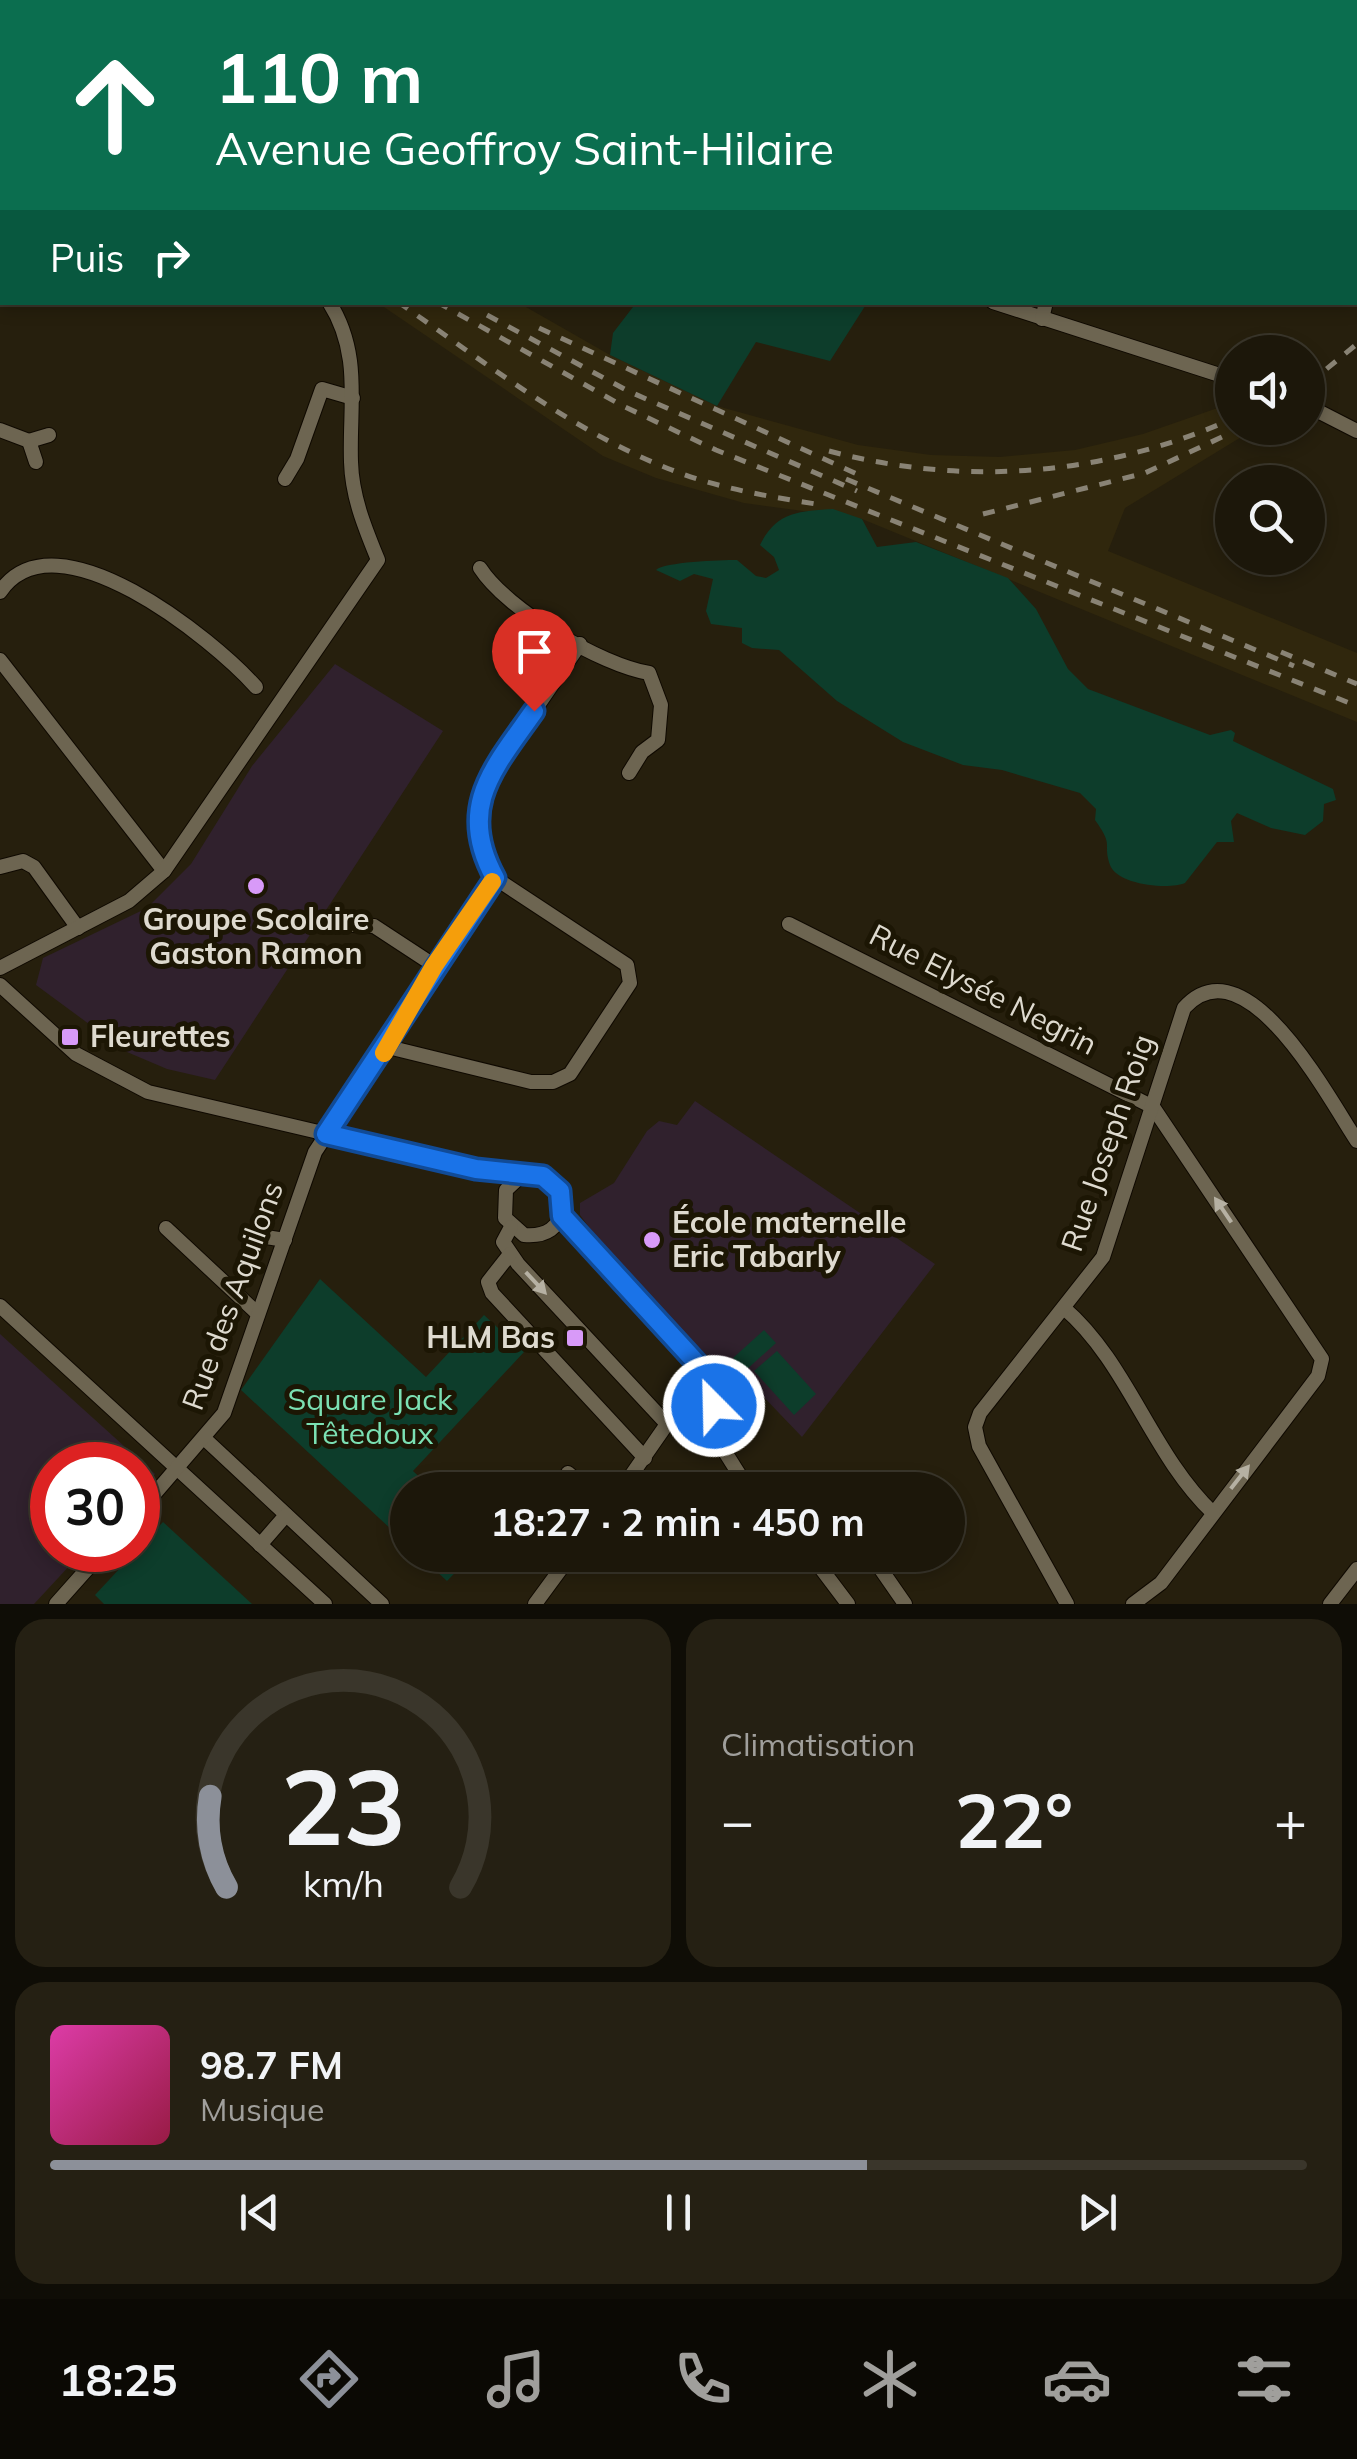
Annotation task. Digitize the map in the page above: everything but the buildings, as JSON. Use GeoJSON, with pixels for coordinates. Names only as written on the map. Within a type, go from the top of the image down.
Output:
{"type":"FeatureCollection","features":[{"type":"Feature","properties":{"kind":"street"},"geometry":{"type":"LineString","coordinates":[[0,968],[129,900],[164,871],[378,560],[354,492],[348,348],[330,305]]}},
{"type":"Feature","properties":{"kind":"street"},"geometry":{"type":"LineString","coordinates":[[1002,305],[1215,374]]}},
{"type":"Feature","properties":{"kind":"street"},"geometry":{"type":"LineString","coordinates":[[1042,318],[1045,305]]}},
{"type":"Feature","properties":{"kind":"street"},"geometry":{"type":"LineString","coordinates":[[285,478],[297,459],[322,389],[353,398]]}},
{"type":"Feature","properties":{"kind":"street"},"geometry":{"type":"LineString","coordinates":[[1325,415],[1357,432]]}},
{"type":"Feature","properties":{"kind":"street"},"geometry":{"type":"LineString","coordinates":[[0,430],[29,441],[50,435]]}},
{"type":"Feature","properties":{"kind":"street"},"geometry":{"type":"LineString","coordinates":[[29,441],[36,462]]}},
{"type":"Feature","properties":{"kind":"street"},"geometry":{"type":"LineString","coordinates":[[0,592],[21,572],[38,565],[57,564],[112,581],[178,620],[234,663],[256,688]]}},
{"type":"Feature","properties":{"kind":"street"},"geometry":{"type":"LineString","coordinates":[[480,568],[493,588],[580,644],[621,668],[649,674],[661,705],[658,740],[642,752],[629,773]]}},
{"type":"Feature","properties":{"kind":"street"},"geometry":{"type":"LineString","coordinates":[[388,1047],[531,1082],[553,1082],[570,1074],[630,983],[628,965],[495,878],[478,830],[486,781],[580,644]]}},
{"type":"Feature","properties":{"kind":"street"},"geometry":{"type":"LineString","coordinates":[[0,660],[164,871]]}},
{"type":"Feature","properties":{"kind":"street"},"geometry":{"type":"LineString","coordinates":[[0,867],[23,861],[34,867],[78,928]]}},
{"type":"Feature","properties":{"kind":"street","name":"Rue des Aquilons"},"geometry":{"type":"LineString","coordinates":[[160,1488],[224,1413],[315,1152],[388,1047],[434,966],[495,878]]}},
{"type":"Feature","properties":{"kind":"street","name":"Rue Elysée Negrin"},"geometry":{"type":"LineString","coordinates":[[789,924],[1153,1107]]}},
{"type":"Feature","properties":{"kind":"street"},"geometry":{"type":"LineString","coordinates":[[353,926],[374,926],[434,966]]}},
{"type":"Feature","properties":{"kind":"street"},"geometry":{"type":"LineString","coordinates":[[0,985],[76,1054],[131,1084],[199,1106],[476,1169],[543,1176],[555,1184],[564,1206],[562,1216],[554,1228],[534,1236],[511,1227],[504,1218],[503,1198],[476,1169]]}},
{"type":"Feature","properties":{"kind":"street","name":"Rue Joseph Roig"},"geometry":{"type":"LineString","coordinates":[[1068,1604],[979,1446],[975,1427],[980,1414],[1103,1256],[1184,1008],[1203,994],[1227,992],[1264,1010],[1357,1141]]}},
{"type":"Feature","properties":{"kind":"street"},"geometry":{"type":"LineString","coordinates":[[1133,1604],[1160,1583],[1318,1376],[1322,1358],[1153,1107]]}},
{"type":"Feature","properties":{"kind":"street"},"geometry":{"type":"LineString","coordinates":[[503,1198],[522,1176]]}},
{"type":"Feature","properties":{"kind":"street"},"geometry":{"type":"LineString","coordinates":[[511,1227],[503,1242],[510,1254],[667,1424],[690,1426],[704,1417],[714,1406],[715,1388],[704,1371],[562,1216]]}},
{"type":"Feature","properties":{"kind":"street"},"geometry":{"type":"LineString","coordinates":[[166,1228],[258,1314]]}},
{"type":"Feature","properties":{"kind":"street"},"geometry":{"type":"LineString","coordinates":[[247,1234],[285,1240]]}},
{"type":"Feature","properties":{"kind":"street"},"geometry":{"type":"LineString","coordinates":[[510,1254],[488,1282],[492,1293],[645,1458]]}},
{"type":"Feature","properties":{"kind":"street"},"geometry":{"type":"LineString","coordinates":[[0,1306],[324,1604]]}},
{"type":"Feature","properties":{"kind":"street"},"geometry":{"type":"LineString","coordinates":[[1064,1308],[1089,1332],[1185,1485],[1213,1513]]}},
{"type":"Feature","properties":{"kind":"street"},"geometry":{"type":"LineString","coordinates":[[704,1417],[738,1472]]}},
{"type":"Feature","properties":{"kind":"street"},"geometry":{"type":"LineString","coordinates":[[634,1472],[667,1424]]}},
{"type":"Feature","properties":{"kind":"street"},"geometry":{"type":"LineString","coordinates":[[205,1439],[382,1604]]}},
{"type":"Feature","properties":{"kind":"street"},"geometry":{"type":"LineString","coordinates":[[260,1545],[286,1515]]}},
{"type":"Feature","properties":{"kind":"street"},"geometry":{"type":"LineString","coordinates":[[1330,1604],[1357,1569]]}},
{"type":"Feature","properties":{"kind":"street"},"geometry":{"type":"LineString","coordinates":[[56,1604],[84,1572]]}},
{"type":"Feature","properties":{"kind":"street"},"geometry":{"type":"LineString","coordinates":[[535,1604],[559,1572]]}},
{"type":"Feature","properties":{"kind":"street"},"geometry":{"type":"LineString","coordinates":[[824,1572],[848,1604]]}},
{"type":"Feature","properties":{"kind":"street"},"geometry":{"type":"LineString","coordinates":[[882,1572],[904,1604]]}},
{"type":"Feature","properties":{"kind":"shaded area"},"geometry":{"type":"Polygon","coordinates":[[[381,305],[522,305],[610,355],[717,406],[858,445],[931,455],[1000,457],[1075,450],[1143,434],[1215,409],[1215,445],[1228,445],[1125,508],[1108,551],[1357,653],[1357,722],[862,519],[744,503],[656,478],[603,456],[381,305]]]}},
{"type":"Feature","properties":{"kind":"shaded area","name":"Groupe Scolaire Gaston Ramon"},"geometry":{"type":"Polygon","coordinates":[[[335,664],[443,731],[215,1080],[167,1069],[127,1052],[36,985],[43,958],[147,908],[191,864],[252,766],[335,664]]]}},
{"type":"Feature","properties":{"kind":"shaded area"},"geometry":{"type":"Polygon","coordinates":[[[695,1101],[935,1264],[802,1437],[731,1363],[701,1353],[604,1247],[580,1215],[580,1203],[614,1183],[647,1131],[659,1121],[677,1125],[695,1101]]]}},
{"type":"Feature","properties":{"kind":"shaded area"},"geometry":{"type":"Polygon","coordinates":[[[0,1334],[120,1442],[30,1442],[30,1572],[64,1572],[34,1604],[0,1604],[0,1334]]]}},
{"type":"Feature","properties":{"kind":"green space"},"geometry":{"type":"Polygon","coordinates":[[[634,305],[866,305],[830,361],[756,342],[717,406],[610,355],[613,333],[634,305]]]}},
{"type":"Feature","properties":{"kind":"green space"},"geometry":{"type":"Polygon","coordinates":[[[833,509],[862,519],[877,547],[916,542],[1008,578],[1036,609],[1068,669],[1088,689],[1210,735],[1231,730],[1235,733],[1233,741],[1333,789],[1336,800],[1324,804],[1323,821],[1305,835],[1271,828],[1237,813],[1231,821],[1234,842],[1217,842],[1185,883],[1156,886],[1133,881],[1110,865],[1106,840],[1095,820],[1096,809],[1080,793],[1002,770],[963,765],[903,742],[837,701],[779,650],[752,648],[742,643],[742,628],[711,624],[706,611],[713,579],[694,574],[680,581],[656,570],[681,563],[737,560],[756,576],[766,578],[779,570],[774,557],[760,545],[773,526],[790,515],[833,509]]]}},
{"type":"Feature","properties":{"kind":"green space","name":"Square Jack Têtedoux"},"geometry":{"type":"Polygon","coordinates":[[[320,1279],[426,1377],[484,1315],[524,1352],[414,1472],[390,1472],[390,1528],[241,1390],[320,1279]]]}},
{"type":"Feature","properties":{"kind":"green space"},"geometry":{"type":"Polygon","coordinates":[[[764,1330],[776,1343],[745,1371],[733,1358],[764,1330]]]}},
{"type":"Feature","properties":{"kind":"green space"},"geometry":{"type":"Polygon","coordinates":[[[777,1351],[816,1394],[794,1415],[754,1371],[777,1351]]]}},
{"type":"Feature","properties":{"kind":"green space"},"geometry":{"type":"Polygon","coordinates":[[[163,1522],[252,1604],[104,1604],[95,1595],[116,1572],[160,1572],[163,1522]]]}},
{"type":"Feature","properties":{"kind":"green space"},"geometry":{"type":"Polygon","coordinates":[[[437,1572],[456,1572],[447,1581],[437,1572]]]}},
{"type":"Feature","properties":{"kind":"railway"},"geometry":{"type":"LineString","coordinates":[[402,305],[531,395],[635,454],[709,482],[822,505]]}},
{"type":"Feature","properties":{"kind":"railway"},"geometry":{"type":"LineString","coordinates":[[442,305],[623,406],[716,450],[1357,706]]}},
{"type":"Feature","properties":{"kind":"railway"},"geometry":{"type":"LineString","coordinates":[[487,315],[628,391],[857,491]]}},
{"type":"Feature","properties":{"kind":"railway"},"geometry":{"type":"LineString","coordinates":[[539,328],[861,476]]}},
{"type":"Feature","properties":{"kind":"railway"},"geometry":{"type":"LineString","coordinates":[[1325,370],[1357,344]]}},
{"type":"Feature","properties":{"kind":"railway"},"geometry":{"type":"LineString","coordinates":[[829,451],[931,469],[1033,470],[1134,453],[1215,426]]}},
{"type":"Feature","properties":{"kind":"railway"},"geometry":{"type":"LineString","coordinates":[[983,514],[1145,473],[1215,440]]}},
{"type":"Feature","properties":{"kind":"railway"},"geometry":{"type":"LineString","coordinates":[[846,479],[1294,666]]}},
{"type":"Feature","properties":{"kind":"railway"},"geometry":{"type":"LineString","coordinates":[[1281,652],[1357,684]]}},
{"type":"Feature","properties":{"kind":"slow traffic"},"geometry":{"type":"LineString","coordinates":[[384,1053],[434,966],[492,882]]}},
{"type":"Feature","properties":{"kind":"place","name":"Groupe Scolaire Gaston Ramon"},"geometry":{"type":"Point","coordinates":[256,886]}},
{"type":"Feature","properties":{"kind":"place","name":"Fleurettes"},"geometry":{"type":"Point","coordinates":[70,1037]}},
{"type":"Feature","properties":{"kind":"place","name":"École maternelle Eric Tabarly"},"geometry":{"type":"Point","coordinates":[652,1240]}},
{"type":"Feature","properties":{"kind":"place","name":"HLM Bas"},"geometry":{"type":"Point","coordinates":[575,1338]}},
{"type":"Feature","properties":{"kind":"route"},"geometry":{"type":"LineString","coordinates":[[534,711],[486,781],[478,810],[485,860],[495,878],[434,966],[388,1047],[326,1134],[476,1169],[543,1176],[555,1184],[564,1206],[562,1216],[704,1371],[715,1388],[714,1406]]}}]}
